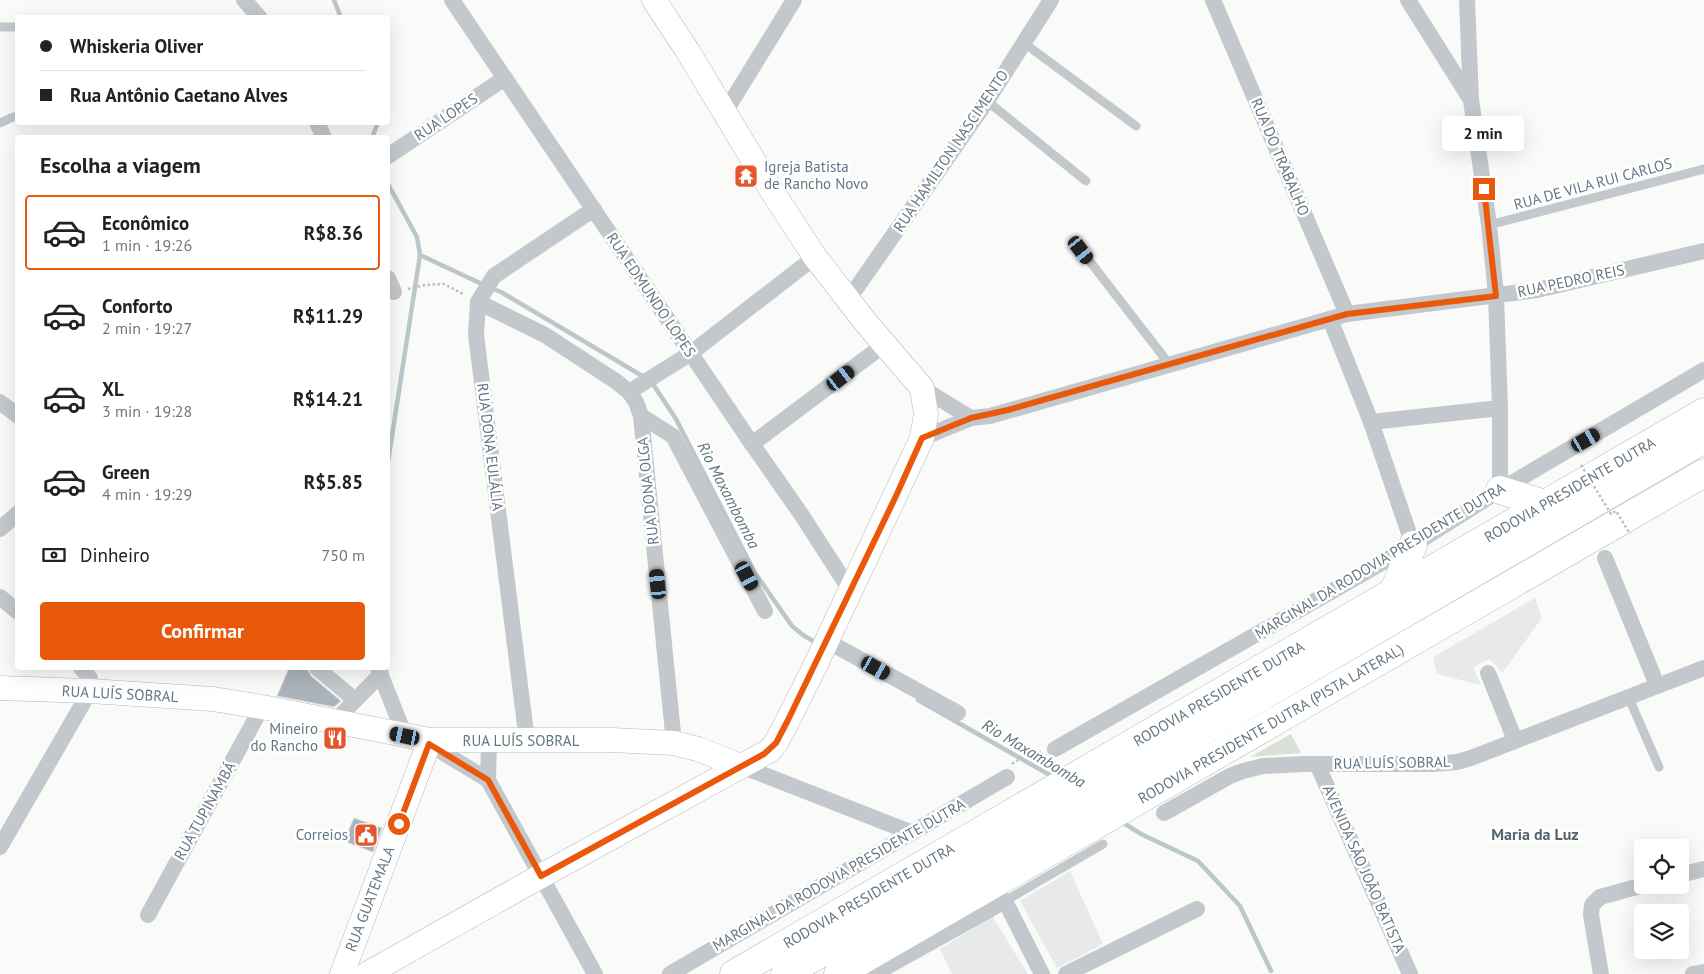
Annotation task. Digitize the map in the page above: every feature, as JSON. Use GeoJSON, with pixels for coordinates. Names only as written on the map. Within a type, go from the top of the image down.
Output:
{"type":"FeatureCollection","features":[{"type":"Feature","properties":{"kind":"highway","name":"RODOVIA PRESIDENTE DUTRA"},"geometry":{"type":"LineString","coordinates":[[785,974],[1050,806],[1088,770],[1704,412]]}},
{"type":"Feature","properties":{"kind":"highway","name":"RODOVIA PRESIDENTE DUTRA"},"geometry":{"type":"LineString","coordinates":[[734,974],[1050,806],[1116,781],[1704,439]]}},
{"type":"Feature","properties":{"kind":"highway","name":"RODOVIA PRESIDENTE DUTRA (PISTA LATERAL)"},"geometry":{"type":"LineString","coordinates":[[838,974],[1096,837],[1132,805],[1704,473]]}},
{"type":"Feature","properties":{"kind":"highway"},"geometry":{"type":"LineString","coordinates":[[1500,490],[1546,504]]}},
{"type":"Feature","properties":{"kind":"highway"},"geometry":{"type":"LineString","coordinates":[[1393,593],[1413,545]]}},
{"type":"Feature","properties":{"kind":"main road"},"geometry":{"type":"LineString","coordinates":[[368,974],[769,750],[776,743],[823,650],[922,438],[926,414],[922,388],[848,300],[815,257],[770,188],[725,112],[654,0]]}},
{"type":"Feature","properties":{"kind":"main road","name":"RUA LUÍS SOBRAL"},"geometry":{"type":"LineString","coordinates":[[0,688],[90,691],[212,699],[262,707],[430,742],[612,740],[674,743],[741,766]]}},
{"type":"Feature","properties":{"kind":"main road","name":"RUA GUATEMALA"},"geometry":{"type":"LineString","coordinates":[[342,974],[430,742]]}},
{"type":"Feature","properties":{"kind":"main road"},"geometry":{"type":"LineString","coordinates":[[674,743],[693,758],[699,766],[701,774],[698,789]]}},
{"type":"Feature","properties":{"kind":"street"},"geometry":{"type":"LineString","coordinates":[[244,0],[257,15]]}},
{"type":"Feature","properties":{"kind":"street","name":"RUA EDMUNDO LOPES"},"geometry":{"type":"LineString","coordinates":[[452,0],[801,514],[850,590]]}},
{"type":"Feature","properties":{"kind":"street"},"geometry":{"type":"LineString","coordinates":[[725,112],[794,0]]}},
{"type":"Feature","properties":{"kind":"street","name":"RUA HAMILTON NASCIMENTO"},"geometry":{"type":"LineString","coordinates":[[848,300],[987,101],[1050,0]]}},
{"type":"Feature","properties":{"kind":"street","name":"RUA DO TRABALHO"},"geometry":{"type":"LineString","coordinates":[[1213,0],[1347,314]]}},
{"type":"Feature","properties":{"kind":"street"},"geometry":{"type":"LineString","coordinates":[[1408,0],[1471,100]]}},
{"type":"Feature","properties":{"kind":"street"},"geometry":{"type":"LineString","coordinates":[[1468,0],[1471,100],[1489,225],[1496,296],[1500,408],[1500,490]]}},
{"type":"Feature","properties":{"kind":"street","name":"RUA LOPES"},"geometry":{"type":"LineString","coordinates":[[391,154],[505,78]]}},
{"type":"Feature","properties":{"kind":"street","name":"RUA DONA EULÁLIA"},"geometry":{"type":"LineString","coordinates":[[527,741],[476,335],[480,299],[494,276],[594,209]]}},
{"type":"Feature","properties":{"kind":"street","name":"RUA PEDRO REIS"},"geometry":{"type":"LineString","coordinates":[[922,438],[971,418],[990,416],[1347,314],[1538,290],[1704,251]]}},
{"type":"Feature","properties":{"kind":"street"},"geometry":{"type":"LineString","coordinates":[[629,392],[691,354],[815,257]]}},
{"type":"Feature","properties":{"kind":"street","name":"RUA DONA OLGA"},"geometry":{"type":"LineString","coordinates":[[480,299],[544,335],[593,366],[629,392],[636,402],[641,416],[674,743]]}},
{"type":"Feature","properties":{"kind":"street"},"geometry":{"type":"LineString","coordinates":[[1330,319],[1371,422],[1413,545]]}},
{"type":"Feature","properties":{"kind":"street"},"geometry":{"type":"LineString","coordinates":[[752,444],[885,344]]}},
{"type":"Feature","properties":{"kind":"street","name":"MARGINAL DA RODOVIA PRESIDENTE DUTRA"},"geometry":{"type":"LineString","coordinates":[[1055,749],[1413,545],[1500,490],[1704,370]]}},
{"type":"Feature","properties":{"kind":"street"},"geometry":{"type":"LineString","coordinates":[[922,388],[971,418]]}},
{"type":"Feature","properties":{"kind":"street"},"geometry":{"type":"LineString","coordinates":[[0,402],[15,414]]}},
{"type":"Feature","properties":{"kind":"street"},"geometry":{"type":"LineString","coordinates":[[1371,422],[1500,408]]}},
{"type":"Feature","properties":{"kind":"street"},"geometry":{"type":"LineString","coordinates":[[641,416],[673,436],[765,611]]}},
{"type":"Feature","properties":{"kind":"street"},"geometry":{"type":"LineString","coordinates":[[0,530],[15,515]]}},
{"type":"Feature","properties":{"kind":"street"},"geometry":{"type":"LineString","coordinates":[[1605,558],[1657,685]]}},
{"type":"Feature","properties":{"kind":"street"},"geometry":{"type":"LineString","coordinates":[[0,597],[15,610]]}},
{"type":"Feature","properties":{"kind":"street"},"geometry":{"type":"LineString","coordinates":[[823,650],[958,713]]}},
{"type":"Feature","properties":{"kind":"street","name":"RUA LUÍS SOBRAL"},"geometry":{"type":"LineString","coordinates":[[1164,813],[1220,781],[1243,771],[1277,764],[1448,763],[1472,758],[1704,668]]}},
{"type":"Feature","properties":{"kind":"street"},"geometry":{"type":"LineString","coordinates":[[0,847],[90,691],[90,678],[83,670]]}},
{"type":"Feature","properties":{"kind":"street"},"geometry":{"type":"LineString","coordinates":[[319,670],[355,700]]}},
{"type":"Feature","properties":{"kind":"street"},"geometry":{"type":"LineString","coordinates":[[334,722],[380,670],[405,736]]}},
{"type":"Feature","properties":{"kind":"street"},"geometry":{"type":"LineString","coordinates":[[1488,673],[1515,740]]}},
{"type":"Feature","properties":{"kind":"street","name":"RUA TUPINAMBÁ"},"geometry":{"type":"LineString","coordinates":[[148,915],[262,707]]}},
{"type":"Feature","properties":{"kind":"street"},"geometry":{"type":"LineString","coordinates":[[488,741],[488,780]]}},
{"type":"Feature","properties":{"kind":"street"},"geometry":{"type":"LineString","coordinates":[[430,742],[488,780],[595,974]]}},
{"type":"Feature","properties":{"kind":"street","name":"AVENIDA SÃO JOÃO BATISTA"},"geometry":{"type":"LineString","coordinates":[[1318,764],[1410,974]]}},
{"type":"Feature","properties":{"kind":"street","name":"RUA LUÍS SOBRAL"},"geometry":{"type":"LineString","coordinates":[[741,766],[910,832]]}},
{"type":"Feature","properties":{"kind":"street","name":"MARGINAL DA RODOVIA PRESIDENTE DUTRA"},"geometry":{"type":"LineString","coordinates":[[670,974],[910,832],[1010,770]]}},
{"type":"Feature","properties":{"kind":"street"},"geometry":{"type":"LineString","coordinates":[[1689,873],[1704,869]]}},
{"type":"Feature","properties":{"kind":"street"},"geometry":{"type":"LineString","coordinates":[[1601,974],[1591,915],[1592,905],[1600,897],[1634,888]]}},
{"type":"Feature","properties":{"kind":"street"},"geometry":{"type":"LineString","coordinates":[[874,974],[1005,901],[1042,974]]}},
{"type":"Feature","properties":{"kind":"street"},"geometry":{"type":"LineString","coordinates":[[1066,974],[1197,909]]}},
{"type":"Feature","properties":{"kind":"street"},"geometry":{"type":"LineString","coordinates":[[1693,974],[1704,972]]}},
{"type":"Feature","properties":{"kind":"lane"},"geometry":{"type":"LineString","coordinates":[[0,27],[15,27]]}},
{"type":"Feature","properties":{"kind":"lane"},"geometry":{"type":"LineString","coordinates":[[1024,43],[1136,126]]}},
{"type":"Feature","properties":{"kind":"lane"},"geometry":{"type":"LineString","coordinates":[[987,101],[1086,181]]}},
{"type":"Feature","properties":{"kind":"lane"},"geometry":{"type":"LineString","coordinates":[[0,123],[15,116]]}},
{"type":"Feature","properties":{"kind":"lane","name":"RUA DE VILA RUI CARLOS"},"geometry":{"type":"LineString","coordinates":[[1489,225],[1704,169]]}},
{"type":"Feature","properties":{"kind":"lane"},"geometry":{"type":"LineString","coordinates":[[1081,250],[1170,365]]}},
{"type":"Feature","properties":{"kind":"lane"},"geometry":{"type":"LineString","coordinates":[[1628,696],[1659,767]]}},
{"type":"Feature","properties":{"kind":"lane"},"geometry":{"type":"LineString","coordinates":[[1005,901],[1096,837]]}},
{"type":"Feature","properties":{"kind":"path"},"geometry":{"type":"LineString","coordinates":[[396,287],[444,284],[480,299]]}},
{"type":"Feature","properties":{"kind":"path"},"geometry":{"type":"LineString","coordinates":[[1581,465],[1611,514],[1616,511],[1630,534]]}},
{"type":"Feature","properties":{"kind":"path"},"geometry":{"type":"LineString","coordinates":[[1010,770],[1029,753]]}},
{"type":"Feature","properties":{"kind":"shaded area"},"geometry":{"type":"Polygon","coordinates":[[[1535,598],[1542,618],[1502,673],[1490,659],[1473,667],[1481,685],[1437,674],[1433,657],[1535,598]]]}},
{"type":"Feature","properties":{"kind":"shaded area"},"geometry":{"type":"Polygon","coordinates":[[[1291,734],[1301,753],[1250,757],[1291,734]]]}},
{"type":"Feature","properties":{"kind":"shaded area"},"geometry":{"type":"Polygon","coordinates":[[[1070,871],[1103,944],[1057,968],[1020,901],[1070,871]]]}},
{"type":"Feature","properties":{"kind":"shaded area"},"geometry":{"type":"Polygon","coordinates":[[[992,916],[1028,974],[952,974],[940,949],[992,916]]]}},
{"type":"Feature","properties":{"kind":"building"},"geometry":{"type":"Polygon","coordinates":[[[288,670],[308,670],[311,676],[341,701],[334,707],[277,696],[288,670]]]}},
{"type":"Feature","properties":{"kind":"building","name":"Correios"},"geometry":{"type":"Polygon","coordinates":[[[354,818],[382,828],[373,852],[344,841],[354,818]]]}},
{"type":"Feature","properties":{"kind":"waterway","name":"Rio Maxambomba"},"geometry":{"type":"LineString","coordinates":[[334,0],[340,15]]}},
{"type":"Feature","properties":{"kind":"waterway","name":"Rio Maxambomba"},"geometry":{"type":"LineString","coordinates":[[373,135],[377,125]]}},
{"type":"Feature","properties":{"kind":"waterway"},"geometry":{"type":"LineString","coordinates":[[390,188],[417,237],[420,255],[390,449]]}},
{"type":"Feature","properties":{"kind":"waterway","name":"Rio Maxambomba"},"geometry":{"type":"LineString","coordinates":[[420,255],[484,285]]}},
{"type":"Feature","properties":{"kind":"waterway","name":"Rio Maxambomba"},"geometry":{"type":"LineString","coordinates":[[491,288],[501,292],[644,377]]}},
{"type":"Feature","properties":{"kind":"waterway","name":"Rio Maxambomba"},"geometry":{"type":"LineString","coordinates":[[651,381],[676,419],[755,573],[792,626],[818,644]]}},
{"type":"Feature","properties":{"kind":"waterway","name":"Rio Maxambomba"},"geometry":{"type":"LineString","coordinates":[[918,700],[1055,778]]}},
{"type":"Feature","properties":{"kind":"waterway","name":"Rio Maxambomba"},"geometry":{"type":"LineString","coordinates":[[1122,822],[1141,834],[1198,861],[1240,906],[1271,971]]}},
{"type":"Feature","properties":{"kind":"place","name":"Igreja Batista de Rancho Novo"},"geometry":{"type":"Point","coordinates":[746,176]}},
{"type":"Feature","properties":{"kind":"place","name":"Mineiro do Rancho"},"geometry":{"type":"Point","coordinates":[335,738]}},
{"type":"Feature","properties":{"kind":"place","name":"Correios"},"geometry":{"type":"Point","coordinates":[366,835]}},
{"type":"Feature","properties":{"kind":"district","name":"Maria da Luz"},"geometry":{"type":"Point","coordinates":[1535,834]}},
{"type":"Feature","properties":{"kind":"route"},"geometry":{"type":"LineString","coordinates":[[399,824],[429,744],[488,780],[541,876],[764,754],[776,743],[788,720],[922,438],[971,418],[990,416],[1347,314],[1496,296],[1484,189]]}}]}
